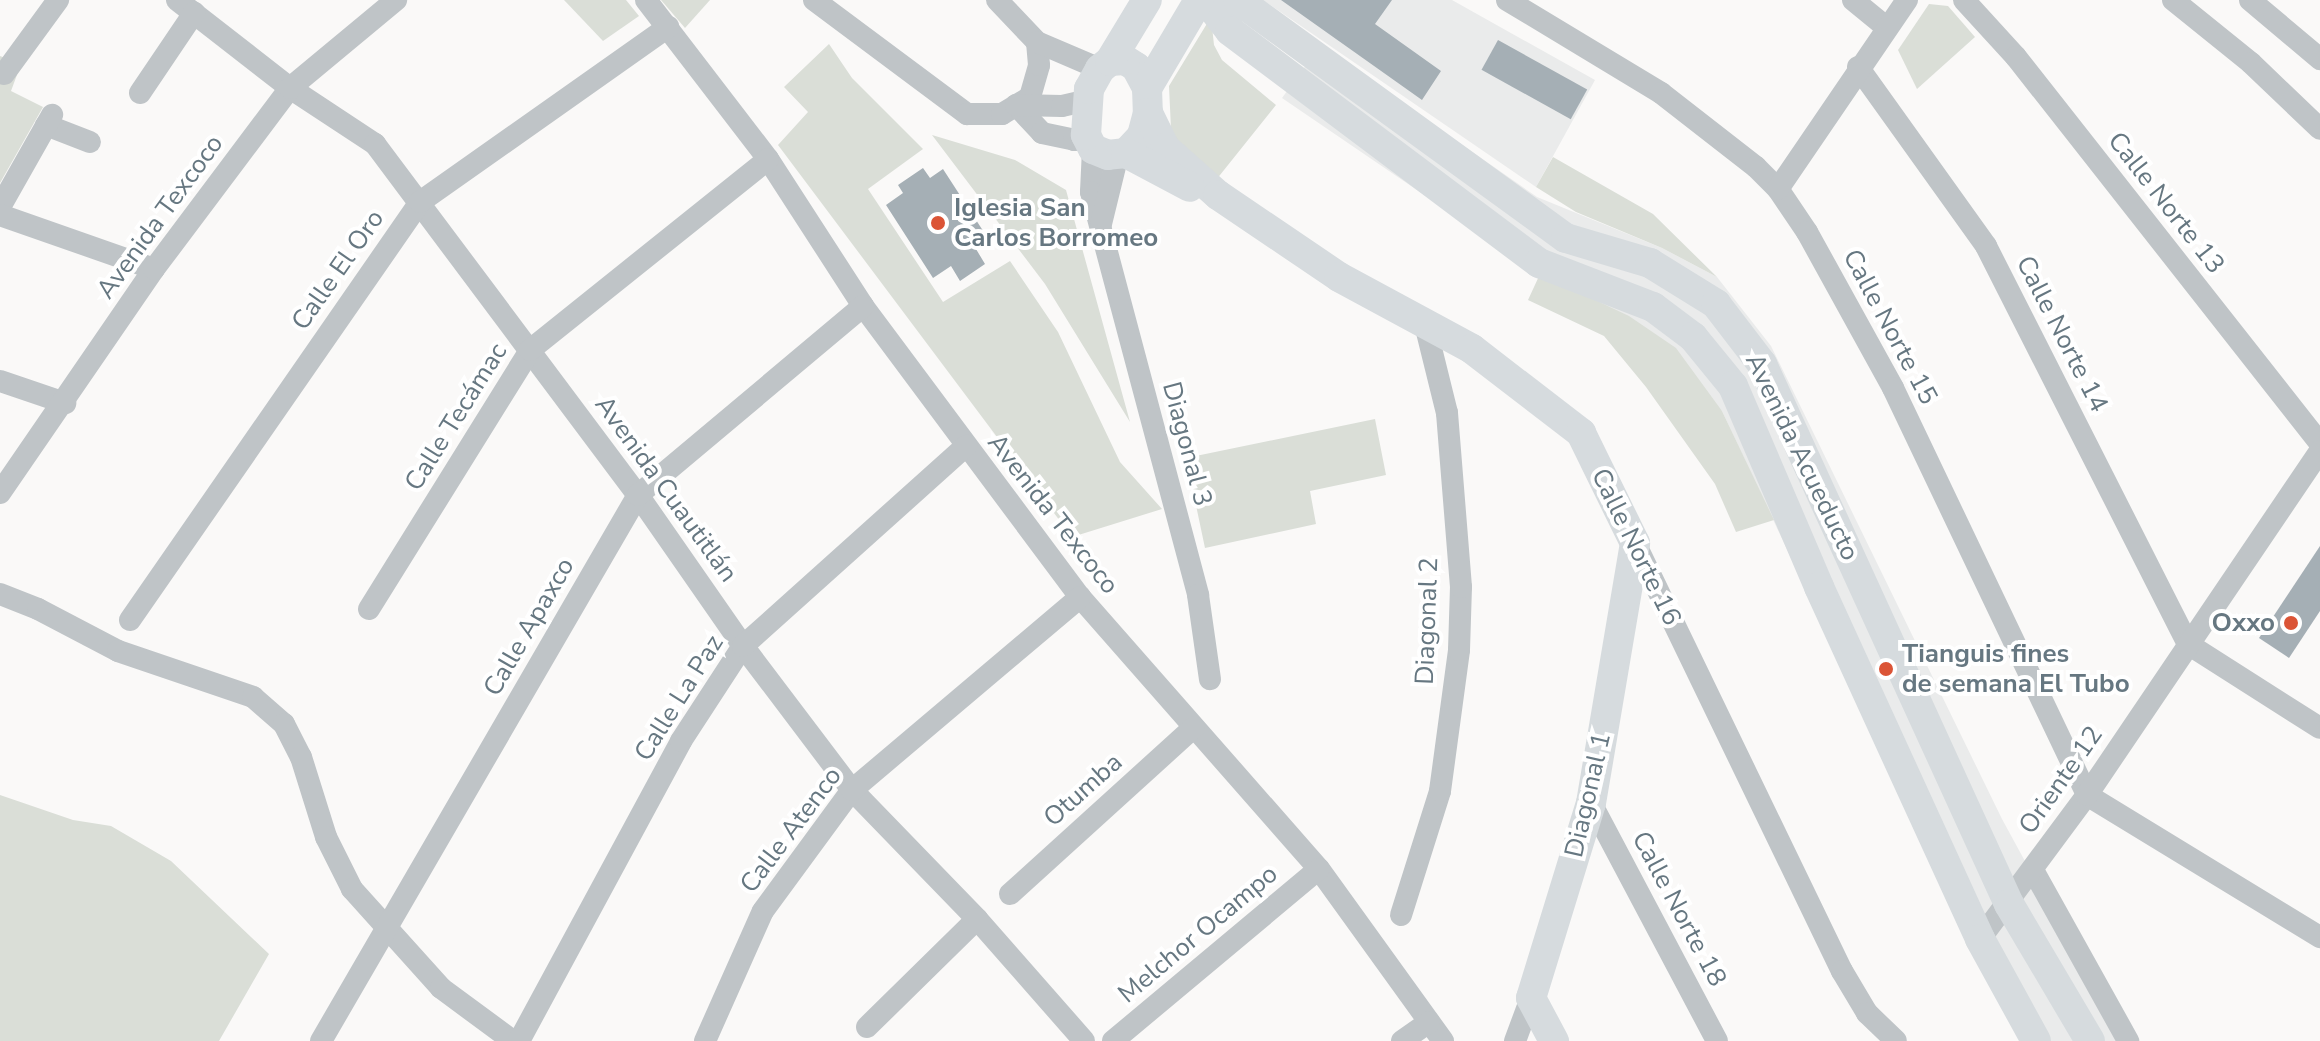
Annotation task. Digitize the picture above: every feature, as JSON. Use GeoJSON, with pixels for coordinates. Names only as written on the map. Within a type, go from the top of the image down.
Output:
{"type":"FeatureCollection","features":[{"type":"Feature","properties":{"kind":"street"},"geometry":{"type":"LineString","coordinates":[[4,74],[58,0]]}},
{"type":"Feature","properties":{"kind":"street","name":"Avenida Texcoco"},"geometry":{"type":"LineString","coordinates":[[0,493],[65,403],[154,269],[290,88],[396,0]]}},
{"type":"Feature","properties":{"kind":"street","name":"Avenida Texcoco"},"geometry":{"type":"LineString","coordinates":[[646,0],[768,159],[863,306],[1080,597],[1319,869],[1443,1041]]}},
{"type":"Feature","properties":{"kind":"street"},"geometry":{"type":"LineString","coordinates":[[814,0],[967,114],[1002,114],[1030,97],[1044,52]]}},
{"type":"Feature","properties":{"kind":"street"},"geometry":{"type":"LineString","coordinates":[[997,0],[1044,52],[1105,65]]}},
{"type":"Feature","properties":{"kind":"street"},"geometry":{"type":"LineString","coordinates":[[1106,148],[1088,100],[1105,65],[1147,0]]}},
{"type":"Feature","properties":{"kind":"street"},"geometry":{"type":"LineString","coordinates":[[1016,105],[1042,133],[1106,148],[1142,136],[1147,100],[1199,0]]}},
{"type":"Feature","properties":{"kind":"street","name":"Avenida Acueducto"},"geometry":{"type":"LineString","coordinates":[[1206,0],[1230,31],[1539,263],[1653,307],[1693,337],[1733,386],[1819,587],[1980,939],[2036,1041]]}},
{"type":"Feature","properties":{"kind":"street","name":"Avenida Acueducto"},"geometry":{"type":"LineString","coordinates":[[1238,0],[1566,238],[1650,263],[1716,304],[1762,364],[2009,904],[2090,1041]]}},
{"type":"Feature","properties":{"kind":"street","name":"Calle Norte 15"},"geometry":{"type":"LineString","coordinates":[[1507,0],[1661,93],[1756,167],[1778,189],[1807,232],[1893,388],[2087,795]]}},
{"type":"Feature","properties":{"kind":"street"},"geometry":{"type":"LineString","coordinates":[[1853,0],[1886,27]]}},
{"type":"Feature","properties":{"kind":"street"},"geometry":{"type":"LineString","coordinates":[[1778,189],[1858,67],[1907,0]]}},
{"type":"Feature","properties":{"kind":"street","name":"Calle Norte 13"},"geometry":{"type":"LineString","coordinates":[[1964,0],[2016,57],[2320,444]]}},
{"type":"Feature","properties":{"kind":"street"},"geometry":{"type":"LineString","coordinates":[[2173,0],[2251,63],[2320,129]]}},
{"type":"Feature","properties":{"kind":"street"},"geometry":{"type":"LineString","coordinates":[[2250,0],[2320,59]]}},
{"type":"Feature","properties":{"kind":"street"},"geometry":{"type":"LineString","coordinates":[[140,93],[185,6]]}},
{"type":"Feature","properties":{"kind":"street","name":"Avenida Cuautitlán"},"geometry":{"type":"LineString","coordinates":[[185,6],[290,88],[375,144],[638,495],[743,646],[852,790],[977,919],[1084,1041]]}},
{"type":"Feature","properties":{"kind":"street","name":"Calle El Oro"},"geometry":{"type":"LineString","coordinates":[[130,620],[420,202],[668,27]]}},
{"type":"Feature","properties":{"kind":"street","name":"Calle Norte 16"},"geometry":{"type":"LineString","coordinates":[[1105,65],[1125,60],[1136,67],[1165,148],[1218,195],[1339,277],[1472,349],[1581,433],[1842,971],[1867,1013],[1896,1041]]}},
{"type":"Feature","properties":{"kind":"street","name":"Calle Norte 14"},"geometry":{"type":"LineString","coordinates":[[1858,67],[1986,246],[2188,644]]}},
{"type":"Feature","properties":{"kind":"street"},"geometry":{"type":"LineString","coordinates":[[1016,105],[1062,106],[1088,100]]}},
{"type":"Feature","properties":{"kind":"street"},"geometry":{"type":"LineString","coordinates":[[0,207],[49,120],[90,142]]}},
{"type":"Feature","properties":{"kind":"street","name":"Calle Norte 16"},"geometry":{"type":"LineString","coordinates":[[1106,148],[1193,189],[1218,195]]}},
{"type":"Feature","properties":{"kind":"street","name":"Diagonal 3"},"geometry":{"type":"LineString","coordinates":[[1106,148],[1101,225],[1198,595],[1210,679]]}},
{"type":"Feature","properties":{"kind":"street","name":"Calle Tecámac"},"geometry":{"type":"LineString","coordinates":[[369,609],[530,350],[768,159]]}},
{"type":"Feature","properties":{"kind":"street"},"geometry":{"type":"LineString","coordinates":[[0,215],[154,269]]}},
{"type":"Feature","properties":{"kind":"street","name":"Calle Apaxco"},"geometry":{"type":"LineString","coordinates":[[321,1041],[638,495],[863,306]]}},
{"type":"Feature","properties":{"kind":"street","name":"Diagonal 2"},"geometry":{"type":"LineString","coordinates":[[1401,915],[1440,791],[1459,650],[1461,587],[1447,413],[1425,324]]}},
{"type":"Feature","properties":{"kind":"street"},"geometry":{"type":"LineString","coordinates":[[0,381],[65,403]]}},
{"type":"Feature","properties":{"kind":"street","name":"Calle La Paz"},"geometry":{"type":"LineString","coordinates":[[516,1041],[681,741],[743,646],[966,446]]}},
{"type":"Feature","properties":{"kind":"street","name":"Oriente 12"},"geometry":{"type":"LineString","coordinates":[[1980,939],[2009,904],[2087,795],[2320,451]]}},
{"type":"Feature","properties":{"kind":"street","name":"Diagonal 1"},"geometry":{"type":"LineString","coordinates":[[1515,1041],[1591,803],[1635,543]]}},
{"type":"Feature","properties":{"kind":"street"},"geometry":{"type":"LineString","coordinates":[[0,594],[38,609],[118,651],[253,697],[274,715],[284,724],[301,757],[326,837],[352,889],[441,988],[516,1041]]}},
{"type":"Feature","properties":{"kind":"street","name":"Calle Atenco"},"geometry":{"type":"LineString","coordinates":[[705,1041],[763,911],[852,790],[1080,597]]}},
{"type":"Feature","properties":{"kind":"street"},"geometry":{"type":"LineString","coordinates":[[2188,644],[2320,728]]}},
{"type":"Feature","properties":{"kind":"street","name":"Otumba"},"geometry":{"type":"LineString","coordinates":[[1010,894],[1194,727]]}},
{"type":"Feature","properties":{"kind":"street"},"geometry":{"type":"LineString","coordinates":[[2087,795],[2320,937]]}},
{"type":"Feature","properties":{"kind":"street","name":"Calle Norte 18"},"geometry":{"type":"LineString","coordinates":[[1591,803],[1717,1041]]}},
{"type":"Feature","properties":{"kind":"street","name":"Melchor Ocampo"},"geometry":{"type":"LineString","coordinates":[[1113,1041],[1319,869]]}},
{"type":"Feature","properties":{"kind":"street"},"geometry":{"type":"LineString","coordinates":[[2033,870],[2128,1041]]}},
{"type":"Feature","properties":{"kind":"street"},"geometry":{"type":"LineString","coordinates":[[867,1027],[977,919]]}},
{"type":"Feature","properties":{"kind":"street"},"geometry":{"type":"LineString","coordinates":[[1531,998],[1554,1041]]}},
{"type":"Feature","properties":{"kind":"street"},"geometry":{"type":"LineString","coordinates":[[1402,1041],[1429,1022]]}},
{"type":"Feature","properties":{"kind":"shaded area"},"geometry":{"type":"Polygon","coordinates":[[[564,0],[626,0],[639,16],[603,41],[564,0]]]}},
{"type":"Feature","properties":{"kind":"shaded area"},"geometry":{"type":"Polygon","coordinates":[[[661,0],[710,0],[685,28],[661,0]]]}},
{"type":"Feature","properties":{"kind":"shaded area"},"geometry":{"type":"Polygon","coordinates":[[[1263,0],[1452,0],[1595,80],[1536,187],[1263,0]]]}},
{"type":"Feature","properties":{"kind":"shaded area"},"geometry":{"type":"Polygon","coordinates":[[[1929,4],[1948,6],[1975,37],[1917,89],[1898,50],[1929,4]]]}},
{"type":"Feature","properties":{"kind":"shaded area"},"geometry":{"type":"Polygon","coordinates":[[[1211,17],[1214,45],[1222,60],[1276,105],[1212,185],[1172,151],[1169,86],[1211,17]]]}},
{"type":"Feature","properties":{"kind":"shaded area"},"geometry":{"type":"Polygon","coordinates":[[[829,44],[852,78],[923,149],[868,189],[943,302],[1010,261],[1058,332],[1120,462],[1162,509],[1072,537],[778,145],[808,112],[784,87],[829,44]]]}},
{"type":"Feature","properties":{"kind":"shaded area","name":"Tianguis fines de semana El Tubo"},"geometry":{"type":"Polygon","coordinates":[[[1320,46],[1537,197],[1662,248],[1717,277],[1771,346],[2002,819],[2123,1041],[2025,1041],[1992,986],[1722,411],[1540,274],[1282,98],[1320,46]]]}},
{"type":"Feature","properties":{"kind":"shaded area"},"geometry":{"type":"Polygon","coordinates":[[[0,56],[21,64],[11,91],[43,107],[0,183],[0,56]]]}},
{"type":"Feature","properties":{"kind":"shaded area"},"geometry":{"type":"Polygon","coordinates":[[[932,135],[1015,160],[1066,190],[1130,422],[1045,284],[932,135]]]}},
{"type":"Feature","properties":{"kind":"shaded area"},"geometry":{"type":"Polygon","coordinates":[[[1553,157],[1653,214],[1717,277],[1662,248],[1576,212],[1536,187],[1553,157]]]}},
{"type":"Feature","properties":{"kind":"shaded area"},"geometry":{"type":"Polygon","coordinates":[[[1540,274],[1629,316],[1676,348],[1722,411],[1774,520],[1736,532],[1715,484],[1646,387],[1604,336],[1528,300],[1540,274]]]}},
{"type":"Feature","properties":{"kind":"shaded area"},"geometry":{"type":"Polygon","coordinates":[[[1375,419],[1386,475],[1310,491],[1316,524],[1205,548],[1186,458],[1375,419]]]}},
{"type":"Feature","properties":{"kind":"shaded area"},"geometry":{"type":"Polygon","coordinates":[[[0,795],[73,820],[111,826],[171,861],[269,954],[219,1041],[0,1041],[0,795]]]}},
{"type":"Feature","properties":{"kind":"building"},"geometry":{"type":"Polygon","coordinates":[[[1281,0],[1392,0],[1375,24],[1441,71],[1422,100],[1281,0]]]}},
{"type":"Feature","properties":{"kind":"building"},"geometry":{"type":"Polygon","coordinates":[[[1498,40],[1587,89],[1571,119],[1482,70],[1498,40]]]}},
{"type":"Feature","properties":{"kind":"building","name":"Iglesia San Carlos Borromeo"},"geometry":{"type":"Polygon","coordinates":[[[923,168],[930,178],[943,169],[989,240],[976,249],[985,264],[960,281],[951,266],[933,278],[886,205],[903,193],[898,185],[923,168]]]}},
{"type":"Feature","properties":{"kind":"building"},"geometry":{"type":"Polygon","coordinates":[[[2320,546],[2320,611],[2289,658],[2259,638],[2320,546]]]}},
{"type":"Feature","properties":{"kind":"place","name":"Iglesia San Carlos Borromeo"},"geometry":{"type":"Point","coordinates":[938,223]}},
{"type":"Feature","properties":{"kind":"place","name":"Oxxo"},"geometry":{"type":"Point","coordinates":[2291,623]}},
{"type":"Feature","properties":{"kind":"place","name":"Tianguis fines de semana El Tubo"},"geometry":{"type":"Point","coordinates":[1886,669]}}]}
